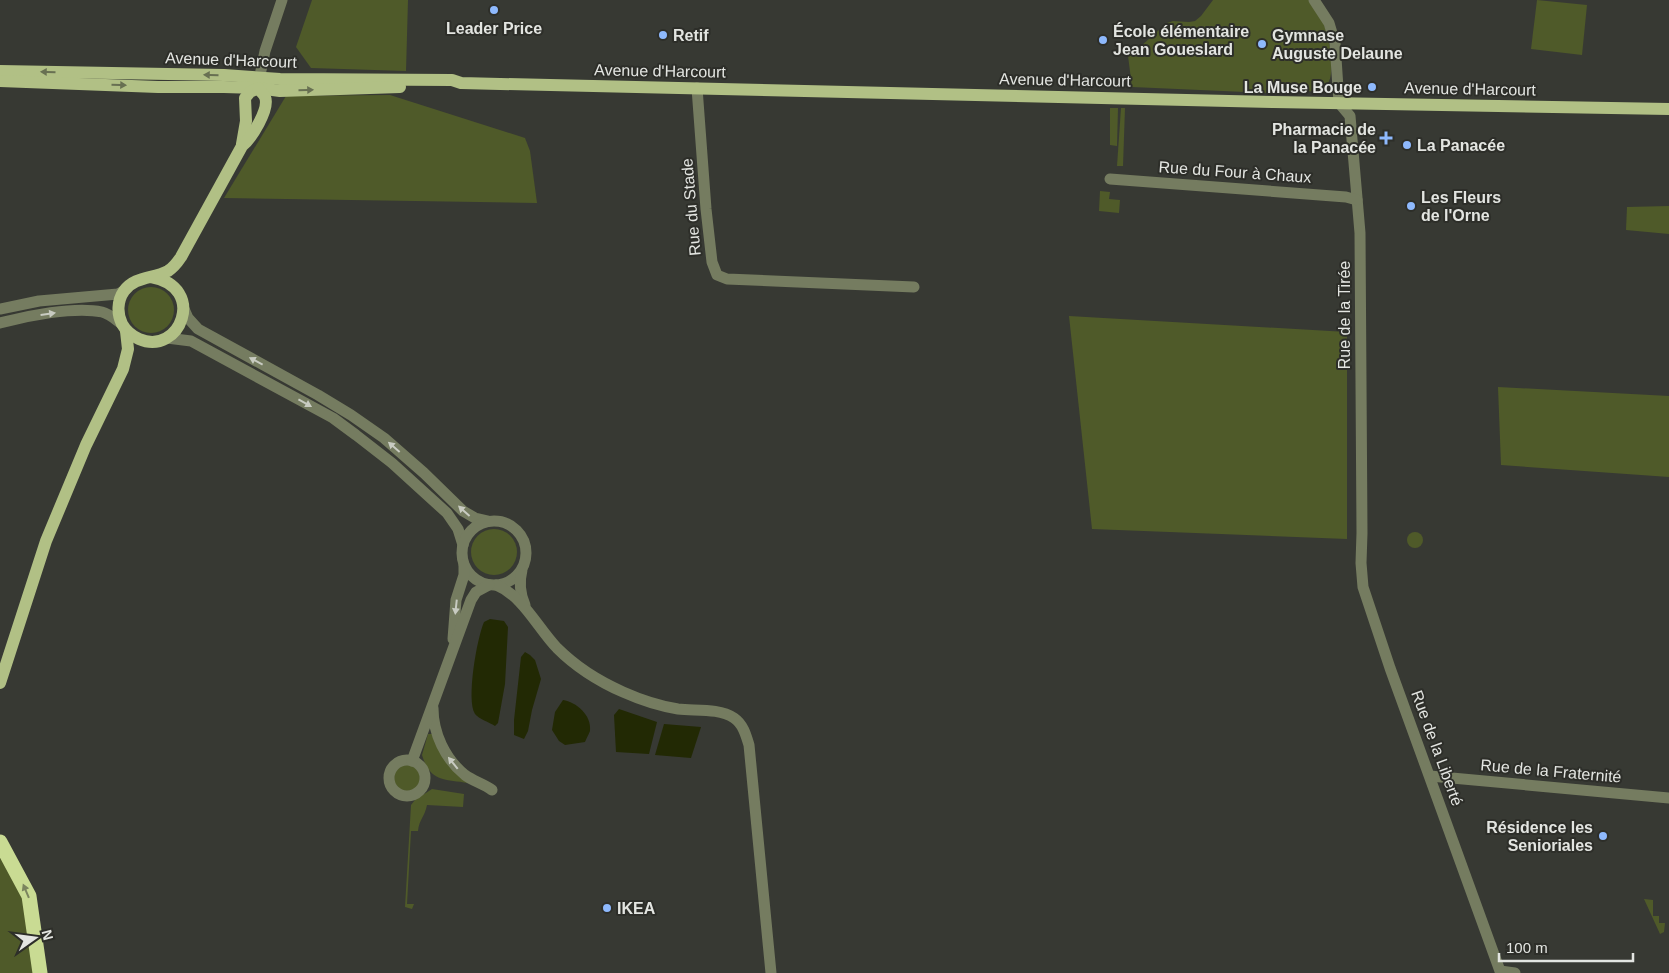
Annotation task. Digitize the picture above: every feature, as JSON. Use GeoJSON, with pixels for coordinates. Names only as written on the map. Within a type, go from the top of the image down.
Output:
{"type":"FeatureCollection","features":[{"type":"Feature","properties":{"kind":"highway"},"geometry":{"type":"LineString","coordinates":[[0,842],[29,896],[40,973]]}},
{"type":"Feature","properties":{"kind":"main road","name":"Avenue d'Harcourt"},"geometry":{"type":"LineString","coordinates":[[0,71],[224,75],[258,83],[280,91],[452,86],[461,83],[1669,109]]}},
{"type":"Feature","properties":{"kind":"main road","name":"Avenue d'Harcourt"},"geometry":{"type":"LineString","coordinates":[[0,81],[158,87],[258,83]]}},
{"type":"Feature","properties":{"kind":"main road"},"geometry":{"type":"LineString","coordinates":[[0,683],[46,541],[86,445],[123,369],[128,349],[118,307],[124,292],[137,280],[170,270],[181,257],[242,146],[246,121],[245,98],[258,83],[265,96],[266,103],[256,127],[242,146]]}},
{"type":"Feature","properties":{"kind":"main road"},"geometry":{"type":"LineString","coordinates":[[123,369],[142,346],[161,340],[180,325],[184,309],[177,289],[176,278],[181,257]]}},
{"type":"Feature","properties":{"kind":"main road"},"geometry":{"type":"LineString","coordinates":[[151,277],[169,282],[177,289]]}},
{"type":"Feature","properties":{"kind":"main road"},"geometry":{"type":"LineString","coordinates":[[124,328],[141,341],[161,340]]}},
{"type":"Feature","properties":{"kind":"street"},"geometry":{"type":"LineString","coordinates":[[258,83],[265,51],[282,0]]}},
{"type":"Feature","properties":{"kind":"street"},"geometry":{"type":"LineString","coordinates":[[1314,0],[1330,23],[1335,43],[1338,103]]}},
{"type":"Feature","properties":{"kind":"street","name":"Rue du Stade"},"geometry":{"type":"LineString","coordinates":[[698,88],[706,209],[712,262],[716,275],[727,279],[914,287]]}},
{"type":"Feature","properties":{"kind":"street","name":"Rue de la Tirée"},"geometry":{"type":"LineString","coordinates":[[1338,103],[1350,116],[1360,233],[1362,532]]}},
{"type":"Feature","properties":{"kind":"street","name":"Rue du Four à Chaux"},"geometry":{"type":"LineString","coordinates":[[1110,179],[1346,197],[1357,200]]}},
{"type":"Feature","properties":{"kind":"street"},"geometry":{"type":"LineString","coordinates":[[0,307],[124,292]]}},
{"type":"Feature","properties":{"kind":"street"},"geometry":{"type":"LineString","coordinates":[[184,309],[188,318],[198,329],[318,395],[384,438],[424,473],[463,512],[475,518],[505,522],[514,527],[521,534],[526,545],[527,552],[522,570],[520,589],[528,612]]}},
{"type":"Feature","properties":{"kind":"street"},"geometry":{"type":"LineString","coordinates":[[0,323],[58,312],[89,311],[105,313],[124,328]]}},
{"type":"Feature","properties":{"kind":"street"},"geometry":{"type":"LineString","coordinates":[[161,340],[191,340],[325,414],[392,463],[447,513],[458,529],[463,545],[462,559],[465,570],[456,600],[451,650]]}},
{"type":"Feature","properties":{"kind":"street"},"geometry":{"type":"LineString","coordinates":[[463,545],[474,528],[488,521]]}},
{"type":"Feature","properties":{"kind":"street","name":"Rue de la Liberté"},"geometry":{"type":"LineString","coordinates":[[1362,532],[1361,563],[1363,587],[1500,972],[1515,973]]}},
{"type":"Feature","properties":{"kind":"street"},"geometry":{"type":"LineString","coordinates":[[464,565],[472,576],[483,583],[507,591],[528,612],[547,637],[566,657],[600,681],[633,696],[663,706],[720,713],[732,717],[739,722],[745,731],[748,741],[770,973]]}},
{"type":"Feature","properties":{"kind":"street"},"geometry":{"type":"LineString","coordinates":[[412,761],[451,650],[471,600],[479,590],[508,582],[514,579],[522,570]]}},
{"type":"Feature","properties":{"kind":"street"},"geometry":{"type":"LineString","coordinates":[[434,699],[433,713],[435,725],[446,754],[465,774],[492,790]]}},
{"type":"Feature","properties":{"kind":"street","name":"Rue de la Fraternité"},"geometry":{"type":"LineString","coordinates":[[1430,776],[1669,798]]}},
{"type":"Feature","properties":{"kind":"shaded area"},"geometry":{"type":"Polygon","coordinates":[[[312,0],[408,0],[406,71],[311,68],[296,47],[312,0]]]}},
{"type":"Feature","properties":{"kind":"shaded area"},"geometry":{"type":"Polygon","coordinates":[[[1213,0],[1309,0],[1322,20],[1328,36],[1331,70],[1330,79],[1326,87],[1319,91],[1268,93],[1132,87],[1127,48],[1141,46],[1167,23],[1173,21],[1195,21],[1213,0]]]}},
{"type":"Feature","properties":{"kind":"shaded area"},"geometry":{"type":"Polygon","coordinates":[[[1537,0],[1587,5],[1582,55],[1531,49],[1537,0]]]}},
{"type":"Feature","properties":{"kind":"shaded area"},"geometry":{"type":"Polygon","coordinates":[[[390,95],[525,138],[530,151],[537,203],[224,198],[286,96],[390,95]]]}},
{"type":"Feature","properties":{"kind":"shaded area"},"geometry":{"type":"Polygon","coordinates":[[[1110,108],[1118,108],[1117,146],[1110,145],[1110,108]]]}},
{"type":"Feature","properties":{"kind":"shaded area"},"geometry":{"type":"Polygon","coordinates":[[[1121,108],[1125,108],[1123,166],[1117,166],[1121,108]]]}},
{"type":"Feature","properties":{"kind":"shaded area"},"geometry":{"type":"Polygon","coordinates":[[[1100,191],[1110,192],[1109,199],[1120,200],[1119,213],[1099,211],[1100,191]]]}},
{"type":"Feature","properties":{"kind":"shaded area"},"geometry":{"type":"Polygon","coordinates":[[[1669,206],[1669,234],[1626,230],[1627,207],[1669,206]]]}},
{"type":"Feature","properties":{"kind":"shaded area"},"geometry":{"type":"Polygon","coordinates":[[[146,287],[156,287],[170,297],[174,310],[170,323],[164,329],[156,333],[146,333],[132,323],[128,315],[128,305],[138,291],[146,287]]]}},
{"type":"Feature","properties":{"kind":"shaded area"},"geometry":{"type":"Polygon","coordinates":[[[1069,316],[1347,332],[1347,539],[1092,529],[1069,316]]]}},
{"type":"Feature","properties":{"kind":"shaded area"},"geometry":{"type":"Polygon","coordinates":[[[1498,387],[1669,396],[1669,477],[1501,465],[1498,387]]]}},
{"type":"Feature","properties":{"kind":"shaded area"},"geometry":{"type":"Polygon","coordinates":[[[490,529],[498,529],[507,533],[513,539],[517,552],[513,565],[507,571],[498,575],[490,575],[481,571],[475,565],[471,556],[471,548],[475,539],[481,533],[490,529]]]}},
{"type":"Feature","properties":{"kind":"shaded area"},"geometry":{"type":"Polygon","coordinates":[[[1412,532],[1418,532],[1423,537],[1421,546],[1412,548],[1407,543],[1407,537],[1412,532]]]}},
{"type":"Feature","properties":{"kind":"shaded area"},"geometry":{"type":"Polygon","coordinates":[[[490,619],[504,621],[508,627],[505,684],[498,723],[495,726],[475,714],[472,696],[478,641],[484,622],[490,619]]]}},
{"type":"Feature","properties":{"kind":"shaded area"},"geometry":{"type":"Polygon","coordinates":[[[525,652],[535,660],[541,679],[528,731],[524,739],[514,735],[514,720],[521,657],[525,652]]]}},
{"type":"Feature","properties":{"kind":"shaded area"},"geometry":{"type":"Polygon","coordinates":[[[563,700],[578,706],[586,715],[590,731],[585,742],[565,745],[559,741],[552,730],[555,712],[563,700]]]}},
{"type":"Feature","properties":{"kind":"shaded area"},"geometry":{"type":"Polygon","coordinates":[[[619,709],[657,722],[649,754],[616,752],[614,715],[619,709]]]}},
{"type":"Feature","properties":{"kind":"shaded area"},"geometry":{"type":"Polygon","coordinates":[[[664,724],[701,727],[691,758],[655,755],[664,724]]]}},
{"type":"Feature","properties":{"kind":"shaded area"},"geometry":{"type":"Polygon","coordinates":[[[428,734],[433,734],[468,783],[439,778],[429,770],[422,755],[428,734]]]}},
{"type":"Feature","properties":{"kind":"shaded area"},"geometry":{"type":"Polygon","coordinates":[[[407,765],[416,769],[420,778],[416,787],[407,791],[398,787],[394,778],[398,769],[407,765]]]}},
{"type":"Feature","properties":{"kind":"shaded area"},"geometry":{"type":"Polygon","coordinates":[[[432,789],[464,794],[463,807],[427,805],[418,831],[411,831],[407,904],[414,904],[412,909],[405,907],[411,805],[415,800],[432,789]]]}},
{"type":"Feature","properties":{"kind":"shaded area"},"geometry":{"type":"Polygon","coordinates":[[[0,857],[25,900],[36,973],[0,973],[0,857]]]}},
{"type":"Feature","properties":{"kind":"shaded area"},"geometry":{"type":"Polygon","coordinates":[[[1644,899],[1653,900],[1653,916],[1659,916],[1659,923],[1665,923],[1664,932],[1660,934],[1644,899]]]}},
{"type":"Feature","properties":{"kind":"place","name":"Leader Price"},"geometry":{"type":"Point","coordinates":[494,10]}},
{"type":"Feature","properties":{"kind":"place","name":"Retif"},"geometry":{"type":"Point","coordinates":[663,35]}},
{"type":"Feature","properties":{"kind":"place","name":"École élémentaire Jean Goueslard"},"geometry":{"type":"Point","coordinates":[1103,40]}},
{"type":"Feature","properties":{"kind":"place","name":"Gymnase Auguste Delaune"},"geometry":{"type":"Point","coordinates":[1262,44]}},
{"type":"Feature","properties":{"kind":"place","name":"La Muse Bouge"},"geometry":{"type":"Point","coordinates":[1372,87]}},
{"type":"Feature","properties":{"kind":"place","name":"Pharmacie de la Panacée"},"geometry":{"type":"Point","coordinates":[1386,138]}},
{"type":"Feature","properties":{"kind":"place","name":"La Panacée"},"geometry":{"type":"Point","coordinates":[1407,145]}},
{"type":"Feature","properties":{"kind":"place","name":"Les Fleurs de l'Orne"},"geometry":{"type":"Point","coordinates":[1411,206]}},
{"type":"Feature","properties":{"kind":"place","name":"Résidence les Senioriales"},"geometry":{"type":"Point","coordinates":[1603,836]}},
{"type":"Feature","properties":{"kind":"place","name":"IKEA"},"geometry":{"type":"Point","coordinates":[607,908]}}]}
